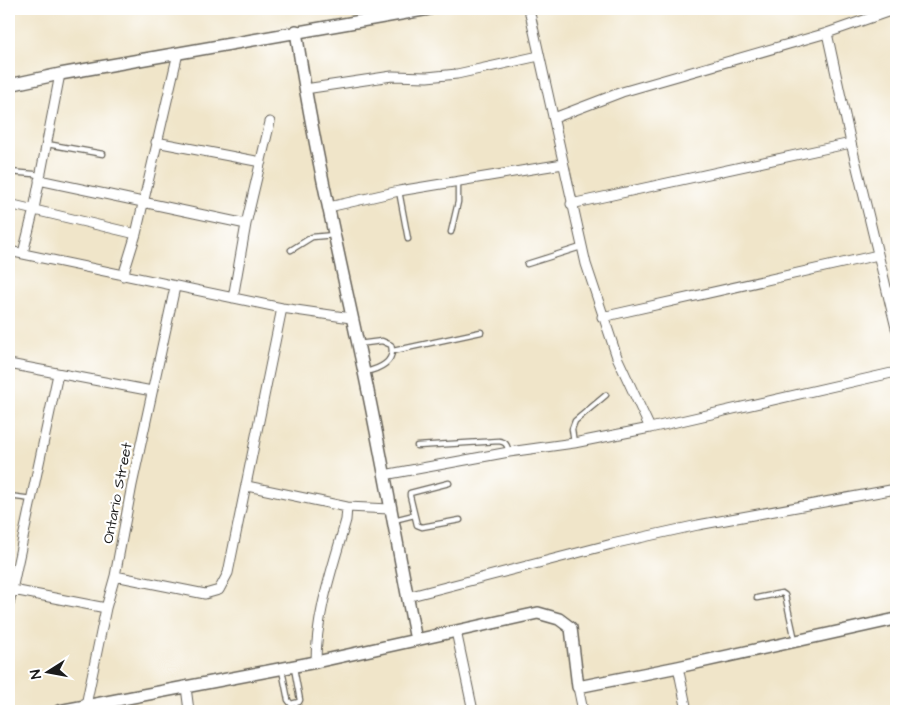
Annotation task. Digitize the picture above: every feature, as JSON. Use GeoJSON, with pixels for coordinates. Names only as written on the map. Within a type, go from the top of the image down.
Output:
{"type":"FeatureCollection","features":[{"type":"Feature","properties":{"kind":"street"},"geometry":{"type":"LineString","coordinates":[[9,85],[296,31],[429,9]]}},
{"type":"Feature","properties":{"kind":"street"},"geometry":{"type":"LineString","coordinates":[[529,9],[581,247],[602,317],[617,357],[650,428]]}},
{"type":"Feature","properties":{"kind":"street"},"geometry":{"type":"LineString","coordinates":[[554,118],[622,92],[827,33],[896,9]]}},
{"type":"Feature","properties":{"kind":"street"},"geometry":{"type":"LineString","coordinates":[[296,31],[305,89],[351,318],[364,373],[416,640]]}},
{"type":"Feature","properties":{"kind":"street"},"geometry":{"type":"LineString","coordinates":[[827,33],[851,143],[896,328]]}},
{"type":"Feature","properties":{"kind":"street"},"geometry":{"type":"LineString","coordinates":[[123,276],[136,234],[178,53]]}},
{"type":"Feature","properties":{"kind":"street"},"geometry":{"type":"LineString","coordinates":[[305,89],[392,76],[456,74],[539,56]]}},
{"type":"Feature","properties":{"kind":"street"},"geometry":{"type":"LineString","coordinates":[[23,254],[34,209],[60,74]]}},
{"type":"Feature","properties":{"kind":"street"},"geometry":{"type":"LineString","coordinates":[[233,298],[246,224],[270,122]]}},
{"type":"Feature","properties":{"kind":"street"},"geometry":{"type":"LineString","coordinates":[[156,142],[261,162]]}},
{"type":"Feature","properties":{"kind":"street"},"geometry":{"type":"LineString","coordinates":[[571,204],[851,143]]}},
{"type":"Feature","properties":{"kind":"street"},"geometry":{"type":"LineString","coordinates":[[329,207],[399,191],[563,164]]}},
{"type":"Feature","properties":{"kind":"street"},"geometry":{"type":"LineString","coordinates":[[40,178],[142,203],[246,224]]}},
{"type":"Feature","properties":{"kind":"street"},"geometry":{"type":"LineString","coordinates":[[9,204],[136,234]]}},
{"type":"Feature","properties":{"kind":"street"},"geometry":{"type":"LineString","coordinates":[[9,251],[282,308],[351,318]]}},
{"type":"Feature","properties":{"kind":"street"},"geometry":{"type":"LineString","coordinates":[[602,317],[878,255]]}},
{"type":"Feature","properties":{"kind":"street","name":"Ontario Street"},"geometry":{"type":"LineString","coordinates":[[86,705],[106,608],[115,576],[175,286]]}},
{"type":"Feature","properties":{"kind":"street"},"geometry":{"type":"LineString","coordinates":[[115,576],[205,594],[219,590],[228,573],[282,308]]}},
{"type":"Feature","properties":{"kind":"street"},"geometry":{"type":"LineString","coordinates":[[9,364],[152,391]]}},
{"type":"Feature","properties":{"kind":"street"},"geometry":{"type":"LineString","coordinates":[[384,475],[509,452],[574,443],[650,428],[896,372]]}},
{"type":"Feature","properties":{"kind":"street"},"geometry":{"type":"LineString","coordinates":[[9,604],[58,374]]}},
{"type":"Feature","properties":{"kind":"street"},"geometry":{"type":"LineString","coordinates":[[247,486],[391,515]]}},
{"type":"Feature","properties":{"kind":"street"},"geometry":{"type":"LineString","coordinates":[[407,597],[612,544],[698,525],[896,489]]}},
{"type":"Feature","properties":{"kind":"street"},"geometry":{"type":"LineString","coordinates":[[316,662],[319,621],[346,520],[347,507]]}},
{"type":"Feature","properties":{"kind":"street"},"geometry":{"type":"LineString","coordinates":[[13,590],[106,608]]}},
{"type":"Feature","properties":{"kind":"street"},"geometry":{"type":"LineString","coordinates":[[59,711],[282,669],[538,613],[558,619],[571,628],[578,687],[583,711]]}},
{"type":"Feature","properties":{"kind":"street"},"geometry":{"type":"LineString","coordinates":[[578,687],[896,619]]}},
{"type":"Feature","properties":{"kind":"street"},"geometry":{"type":"LineString","coordinates":[[456,631],[473,711]]}},
{"type":"Feature","properties":{"kind":"street"},"geometry":{"type":"LineString","coordinates":[[678,667],[687,711]]}},
{"type":"Feature","properties":{"kind":"street"},"geometry":{"type":"LineString","coordinates":[[186,687],[189,711]]}},
{"type":"Feature","properties":{"kind":"lane"},"geometry":{"type":"LineString","coordinates":[[46,144],[103,154]]}},
{"type":"Feature","properties":{"kind":"lane"},"geometry":{"type":"LineString","coordinates":[[9,172],[34,174],[40,178]]}},
{"type":"Feature","properties":{"kind":"lane"},"geometry":{"type":"LineString","coordinates":[[451,232],[458,202],[458,181]]}},
{"type":"Feature","properties":{"kind":"lane"},"geometry":{"type":"LineString","coordinates":[[399,191],[408,238]]}},
{"type":"Feature","properties":{"kind":"lane"},"geometry":{"type":"LineString","coordinates":[[291,250],[312,238],[335,235]]}},
{"type":"Feature","properties":{"kind":"lane"},"geometry":{"type":"LineString","coordinates":[[527,264],[581,247]]}},
{"type":"Feature","properties":{"kind":"lane"},"geometry":{"type":"LineString","coordinates":[[393,350],[480,332]]}},
{"type":"Feature","properties":{"kind":"lane"},"geometry":{"type":"LineString","coordinates":[[358,344],[382,341],[391,345],[393,350],[384,366],[364,373]]}},
{"type":"Feature","properties":{"kind":"lane"},"geometry":{"type":"LineString","coordinates":[[574,443],[572,429],[575,420],[606,394]]}},
{"type":"Feature","properties":{"kind":"lane"},"geometry":{"type":"LineString","coordinates":[[417,446],[499,441],[507,445],[509,452]]}},
{"type":"Feature","properties":{"kind":"lane"},"geometry":{"type":"LineString","coordinates":[[449,483],[410,493],[414,514],[419,527],[460,520]]}},
{"type":"Feature","properties":{"kind":"lane"},"geometry":{"type":"LineString","coordinates":[[9,496],[32,499]]}},
{"type":"Feature","properties":{"kind":"lane"},"geometry":{"type":"LineString","coordinates":[[391,515],[414,514]]}},
{"type":"Feature","properties":{"kind":"lane"},"geometry":{"type":"LineString","coordinates":[[757,598],[776,594],[785,595],[796,641]]}},
{"type":"Feature","properties":{"kind":"lane"},"geometry":{"type":"LineString","coordinates":[[282,669],[288,700],[291,704],[300,702],[294,666]]}}]}
